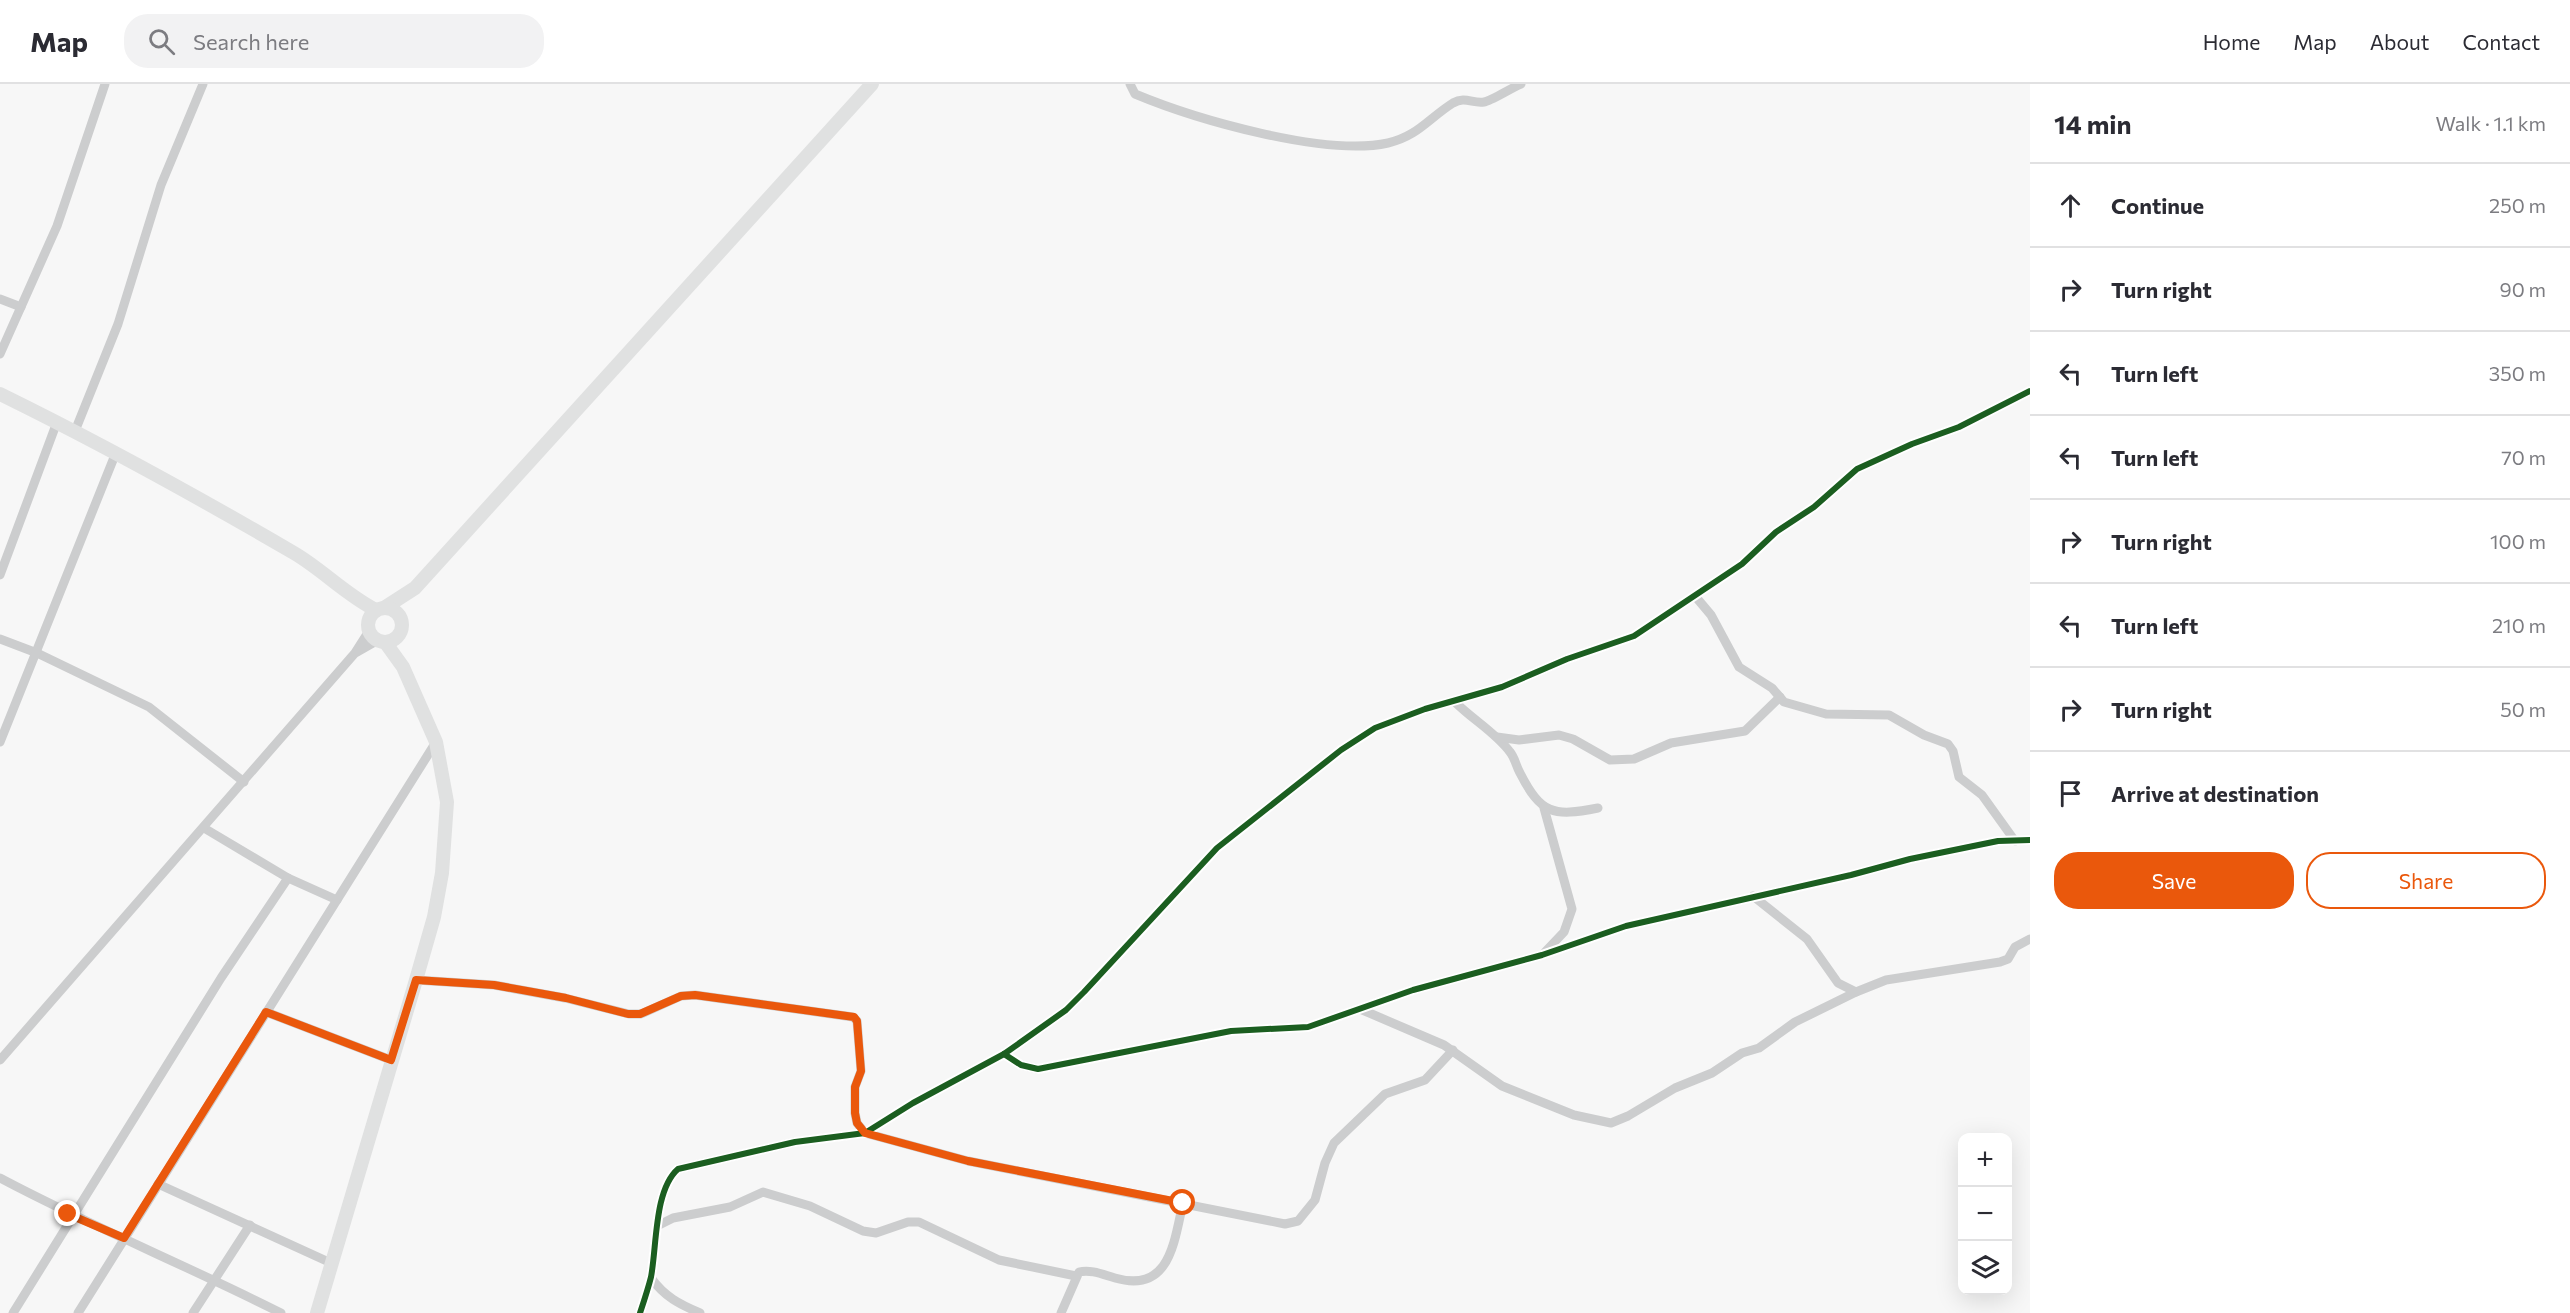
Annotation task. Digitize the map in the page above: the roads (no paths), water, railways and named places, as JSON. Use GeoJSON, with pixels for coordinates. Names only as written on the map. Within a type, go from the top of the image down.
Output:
{"type":"FeatureCollection","features":[{"type":"Feature","properties":{"kind":"main road"},"geometry":{"type":"LineString","coordinates":[[403,667],[399,634],[400,619],[415,588],[872,84]]}},
{"type":"Feature","properties":{"kind":"main road"},"geometry":{"type":"LineString","coordinates":[[0,394],[75,431],[297,555],[353,599],[380,609],[394,611],[400,619]]}},
{"type":"Feature","properties":{"kind":"main road"},"geometry":{"type":"LineString","coordinates":[[375,634],[380,609],[415,588]]}},
{"type":"Feature","properties":{"kind":"main road"},"geometry":{"type":"LineString","coordinates":[[317,1313],[434,917],[442,873],[447,802],[436,742],[423,707],[403,667],[375,634],[353,599]]}},
{"type":"Feature","properties":{"kind":"main road"},"geometry":{"type":"LineString","coordinates":[[375,634],[399,634]]}},
{"type":"Feature","properties":{"kind":"street"},"geometry":{"type":"LineString","coordinates":[[0,354],[57,226],[105,84]]}},
{"type":"Feature","properties":{"kind":"street"},"geometry":{"type":"LineString","coordinates":[[75,431],[118,324],[161,185],[203,84]]}},
{"type":"Feature","properties":{"kind":"street"},"geometry":{"type":"LineString","coordinates":[[1130,84],[1135,93],[1154,101],[1221,121],[1278,137],[1345,147],[1390,143],[1423,129],[1454,103],[1464,99],[1484,102],[1521,84]]}},
{"type":"Feature","properties":{"kind":"street"},"geometry":{"type":"LineString","coordinates":[[0,299],[21,307]]}},
{"type":"Feature","properties":{"kind":"street"},"geometry":{"type":"LineString","coordinates":[[865,1133],[914,1103],[1004,1054],[1042,1027],[1078,998],[1217,848],[1341,750],[1375,728],[1425,708],[1455,702],[1502,687],[1567,659],[1634,636],[1742,564],[1776,532],[1814,507],[1857,470],[1912,444],[1959,427],[2030,391]]}},
{"type":"Feature","properties":{"kind":"street"},"geometry":{"type":"LineString","coordinates":[[0,575],[57,422]]}},
{"type":"Feature","properties":{"kind":"street"},"geometry":{"type":"LineString","coordinates":[[0,741],[115,455]]}},
{"type":"Feature","properties":{"kind":"street"},"geometry":{"type":"LineString","coordinates":[[1695,597],[1711,615],[1739,667],[1772,688],[1784,702],[1826,714],[1896,717],[1924,735],[1948,744],[1953,751],[1959,777],[1982,795],[2015,841]]}},
{"type":"Feature","properties":{"kind":"street"},"geometry":{"type":"LineString","coordinates":[[0,1059],[355,653],[375,634]]}},
{"type":"Feature","properties":{"kind":"street"},"geometry":{"type":"LineString","coordinates":[[0,639],[37,653],[149,707],[244,782]]}},
{"type":"Feature","properties":{"kind":"street"},"geometry":{"type":"LineString","coordinates":[[1497,737],[1519,740],[1558,735],[1572,739],[1610,760],[1634,759],[1671,743],[1745,731],[1780,697]]}},
{"type":"Feature","properties":{"kind":"street"},"geometry":{"type":"LineString","coordinates":[[1455,702],[1497,737],[1512,754],[1525,783],[1544,808],[1572,909],[1564,932],[1542,955]]}},
{"type":"Feature","properties":{"kind":"street"},"geometry":{"type":"LineString","coordinates":[[78,1313],[436,742]]}},
{"type":"Feature","properties":{"kind":"street"},"geometry":{"type":"LineString","coordinates":[[1544,808],[1553,812],[1598,808]]}},
{"type":"Feature","properties":{"kind":"street"},"geometry":{"type":"LineString","coordinates":[[204,828],[288,878],[337,900]]}},
{"type":"Feature","properties":{"kind":"street"},"geometry":{"type":"LineString","coordinates":[[1004,1054],[1021,1065],[1038,1069],[1231,1031],[1308,1027],[1413,990],[1542,955],[1626,926],[1851,875],[1910,859],[1998,841],[2030,840]]}},
{"type":"Feature","properties":{"kind":"street"},"geometry":{"type":"LineString","coordinates":[[13,1313],[221,978],[288,878]]}},
{"type":"Feature","properties":{"kind":"street"},"geometry":{"type":"LineString","coordinates":[[1752,896],[1807,939],[1838,983],[1856,992]]}},
{"type":"Feature","properties":{"kind":"street"},"geometry":{"type":"LineString","coordinates":[[1360,1009],[1453,1050],[1502,1086],[1574,1115],[1611,1123],[1628,1116],[1675,1088],[1712,1073],[1742,1053],[1759,1048],[1795,1022],[1856,992],[1886,980],[2000,962],[2008,959],[2015,947],[2030,939]]}},
{"type":"Feature","properties":{"kind":"street"},"geometry":{"type":"LineString","coordinates":[[416,980],[494,985],[566,998],[628,1014],[640,1014],[681,996],[695,995],[854,1017],[857,1021],[861,1071],[855,1087],[855,1113],[857,1123],[865,1133]]}},
{"type":"Feature","properties":{"kind":"street"},"geometry":{"type":"LineString","coordinates":[[266,1012],[391,1060]]}},
{"type":"Feature","properties":{"kind":"street"},"geometry":{"type":"LineString","coordinates":[[640,1313],[651,1278],[663,1194],[669,1179],[678,1169],[816,1138],[865,1133],[968,1161],[1277,1223],[1298,1221],[1316,1200],[1325,1163],[1334,1143],[1384,1094],[1425,1080],[1453,1050]]}},
{"type":"Feature","properties":{"kind":"street"},"geometry":{"type":"LineString","coordinates":[[0,1178],[73,1216],[215,1279],[281,1313]]}},
{"type":"Feature","properties":{"kind":"street"},"geometry":{"type":"LineString","coordinates":[[158,1184],[331,1263]]}},
{"type":"Feature","properties":{"kind":"street"},"geometry":{"type":"LineString","coordinates":[[659,1226],[673,1218],[730,1207],[764,1192],[810,1206],[863,1231],[876,1233],[908,1222],[919,1222],[999,1260],[1076,1276],[1087,1271],[1131,1283],[1155,1276],[1171,1254],[1183,1203]]}},
{"type":"Feature","properties":{"kind":"street"},"geometry":{"type":"LineString","coordinates":[[194,1313],[250,1225]]}},
{"type":"Feature","properties":{"kind":"street"},"geometry":{"type":"LineString","coordinates":[[1061,1313],[1076,1276]]}},
{"type":"Feature","properties":{"kind":"street"},"geometry":{"type":"LineString","coordinates":[[651,1278],[662,1293],[671,1300],[700,1313]]}}]}
